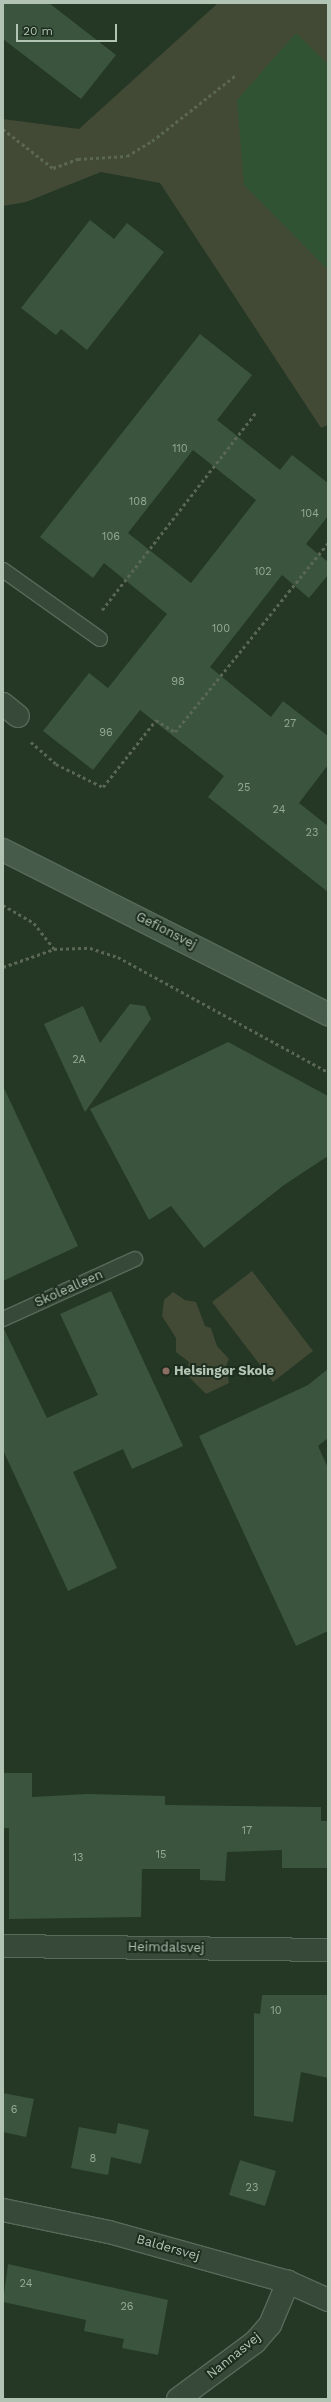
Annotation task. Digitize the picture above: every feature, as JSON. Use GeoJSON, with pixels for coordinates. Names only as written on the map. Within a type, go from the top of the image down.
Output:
{"type":"FeatureCollection","features":[{"type":"Feature","properties":{"kind":"main road","name":"Gefionsvej"},"geometry":{"type":"LineString","coordinates":[[3,850],[328,1014]]}},
{"type":"Feature","properties":{"kind":"street","name":"Heimdalsvej"},"geometry":{"type":"LineString","coordinates":[[3,1946],[328,1950]]}},
{"type":"Feature","properties":{"kind":"street","name":"Baldersvej"},"geometry":{"type":"LineString","coordinates":[[3,2210],[109,2232],[288,2282],[328,2300]]}},
{"type":"Feature","properties":{"kind":"street","name":"Nannasvej"},"geometry":{"type":"LineString","coordinates":[[178,2399],[255,2342],[270,2325],[288,2282]]}},
{"type":"Feature","properties":{"kind":"lane"},"geometry":{"type":"LineString","coordinates":[[3,570],[100,639]]}},
{"type":"Feature","properties":{"kind":"lane","name":"Skolealleen"},"geometry":{"type":"LineString","coordinates":[[3,1319],[135,1259]]}},
{"type":"Feature","properties":{"kind":"path"},"geometry":{"type":"LineString","coordinates":[[3,130],[53,168],[78,159],[127,156],[152,142],[237,74]]}},
{"type":"Feature","properties":{"kind":"path"},"geometry":{"type":"LineString","coordinates":[[87,629],[256,412]]}},
{"type":"Feature","properties":{"kind":"path"},"geometry":{"type":"LineString","coordinates":[[11,710],[23,734],[56,764],[103,787],[156,720],[175,732],[328,543]]}},
{"type":"Feature","properties":{"kind":"path"},"geometry":{"type":"LineString","coordinates":[[3,905],[34,923],[54,949]]}},
{"type":"Feature","properties":{"kind":"path"},"geometry":{"type":"LineString","coordinates":[[3,967],[54,949],[90,948],[118,957],[328,1072]]}},
{"type":"Feature","properties":{"kind":"shaded area"},"geometry":{"type":"Polygon","coordinates":[[[218,3],[328,3],[328,425],[321,428],[160,183],[101,172],[26,202],[3,206],[3,119],[79,129],[218,3]]]}},
{"type":"Feature","properties":{"kind":"shaded area"},"geometry":{"type":"Polygon","coordinates":[[[296,33],[328,64],[328,270],[244,185],[237,100],[296,33]]]}},
{"type":"Feature","properties":{"kind":"shaded area"},"geometry":{"type":"Polygon","coordinates":[[[252,1271],[313,1351],[273,1382],[212,1302],[252,1271]]]}},
{"type":"Feature","properties":{"kind":"shaded area"},"geometry":{"type":"Polygon","coordinates":[[[173,1292],[185,1300],[196,1302],[205,1326],[211,1328],[217,1346],[229,1359],[226,1366],[229,1383],[206,1394],[186,1374],[189,1362],[176,1352],[176,1338],[162,1316],[164,1300],[173,1292]]]}},
{"type":"Feature","properties":{"kind":"building"},"geometry":{"type":"Polygon","coordinates":[[[3,3],[49,3],[116,55],[81,99],[3,39],[3,3]]]}},
{"type":"Feature","properties":{"kind":"building"},"geometry":{"type":"Polygon","coordinates":[[[90,220],[114,239],[127,223],[164,252],[87,350],[61,329],[56,335],[21,308],[90,220]]]}},
{"type":"Feature","properties":{"kind":"building"},"geometry":{"type":"Polygon","coordinates":[[[200,334],[252,375],[217,420],[280,470],[292,455],[328,483],[328,516],[306,544],[328,562],[328,575],[309,598],[282,575],[210,667],[271,717],[283,701],[328,736],[328,765],[299,803],[328,826],[328,892],[208,797],[224,776],[140,710],[93,770],[43,731],[89,673],[108,688],[167,614],[104,563],[93,578],[40,537],[200,334]],[[193,450],[128,533],[191,583],[256,500],[193,450]]]}},
{"type":"Feature","properties":{"kind":"building"},"geometry":{"type":"Polygon","coordinates":[[[130,1004],[145,1006],[151,1019],[85,1112],[44,1024],[83,1006],[100,1043],[130,1004]]]}},
{"type":"Feature","properties":{"kind":"building"},"geometry":{"type":"Polygon","coordinates":[[[228,1042],[328,1096],[328,1156],[284,1185],[204,1248],[171,1206],[149,1220],[90,1109],[228,1042]]]}},
{"type":"Feature","properties":{"kind":"building"},"geometry":{"type":"Polygon","coordinates":[[[3,1086],[78,1246],[3,1281],[3,1086]]]}},
{"type":"Feature","properties":{"kind":"building"},"geometry":{"type":"Polygon","coordinates":[[[111,1291],[183,1446],[132,1469],[123,1449],[73,1472],[117,1568],[68,1591],[3,1450],[3,1327],[47,1418],[98,1395],[60,1314],[111,1291]]]}},
{"type":"Feature","properties":{"kind":"building"},"geometry":{"type":"Polygon","coordinates":[[[328,1369],[328,1438],[318,1446],[328,1468],[328,1631],[296,1646],[199,1436],[308,1385],[328,1369]]]}},
{"type":"Feature","properties":{"kind":"building"},"geometry":{"type":"Polygon","coordinates":[[[3,1773],[32,1773],[32,1797],[87,1794],[165,1796],[165,1805],[321,1807],[321,1821],[328,1821],[328,1868],[282,1868],[282,1850],[227,1852],[225,1881],[200,1880],[200,1869],[142,1869],[141,1917],[9,1919],[9,1828],[3,1828],[3,1773]]]}},
{"type":"Feature","properties":{"kind":"building"},"geometry":{"type":"Polygon","coordinates":[[[262,1995],[328,1995],[328,2078],[301,2072],[293,2122],[254,2116],[254,2013],[260,2014],[262,1995]]]}},
{"type":"Feature","properties":{"kind":"building"},"geometry":{"type":"Polygon","coordinates":[[[3,2093],[34,2099],[26,2137],[3,2132],[3,2093]]]}},
{"type":"Feature","properties":{"kind":"building"},"geometry":{"type":"Polygon","coordinates":[[[118,2123],[149,2130],[141,2164],[111,2157],[108,2175],[71,2168],[79,2127],[116,2134],[118,2123]]]}},
{"type":"Feature","properties":{"kind":"building"},"geometry":{"type":"Polygon","coordinates":[[[240,2160],[276,2171],[265,2206],[229,2195],[240,2160]]]}},
{"type":"Feature","properties":{"kind":"building"},"geometry":{"type":"Polygon","coordinates":[[[8,2264],[168,2300],[158,2355],[122,2348],[124,2339],[84,2331],[86,2320],[3,2302],[8,2264]]]}},
{"type":"Feature","properties":{"kind":"place","name":"Helsingør Skole"},"geometry":{"type":"Point","coordinates":[166,1371]}}]}
